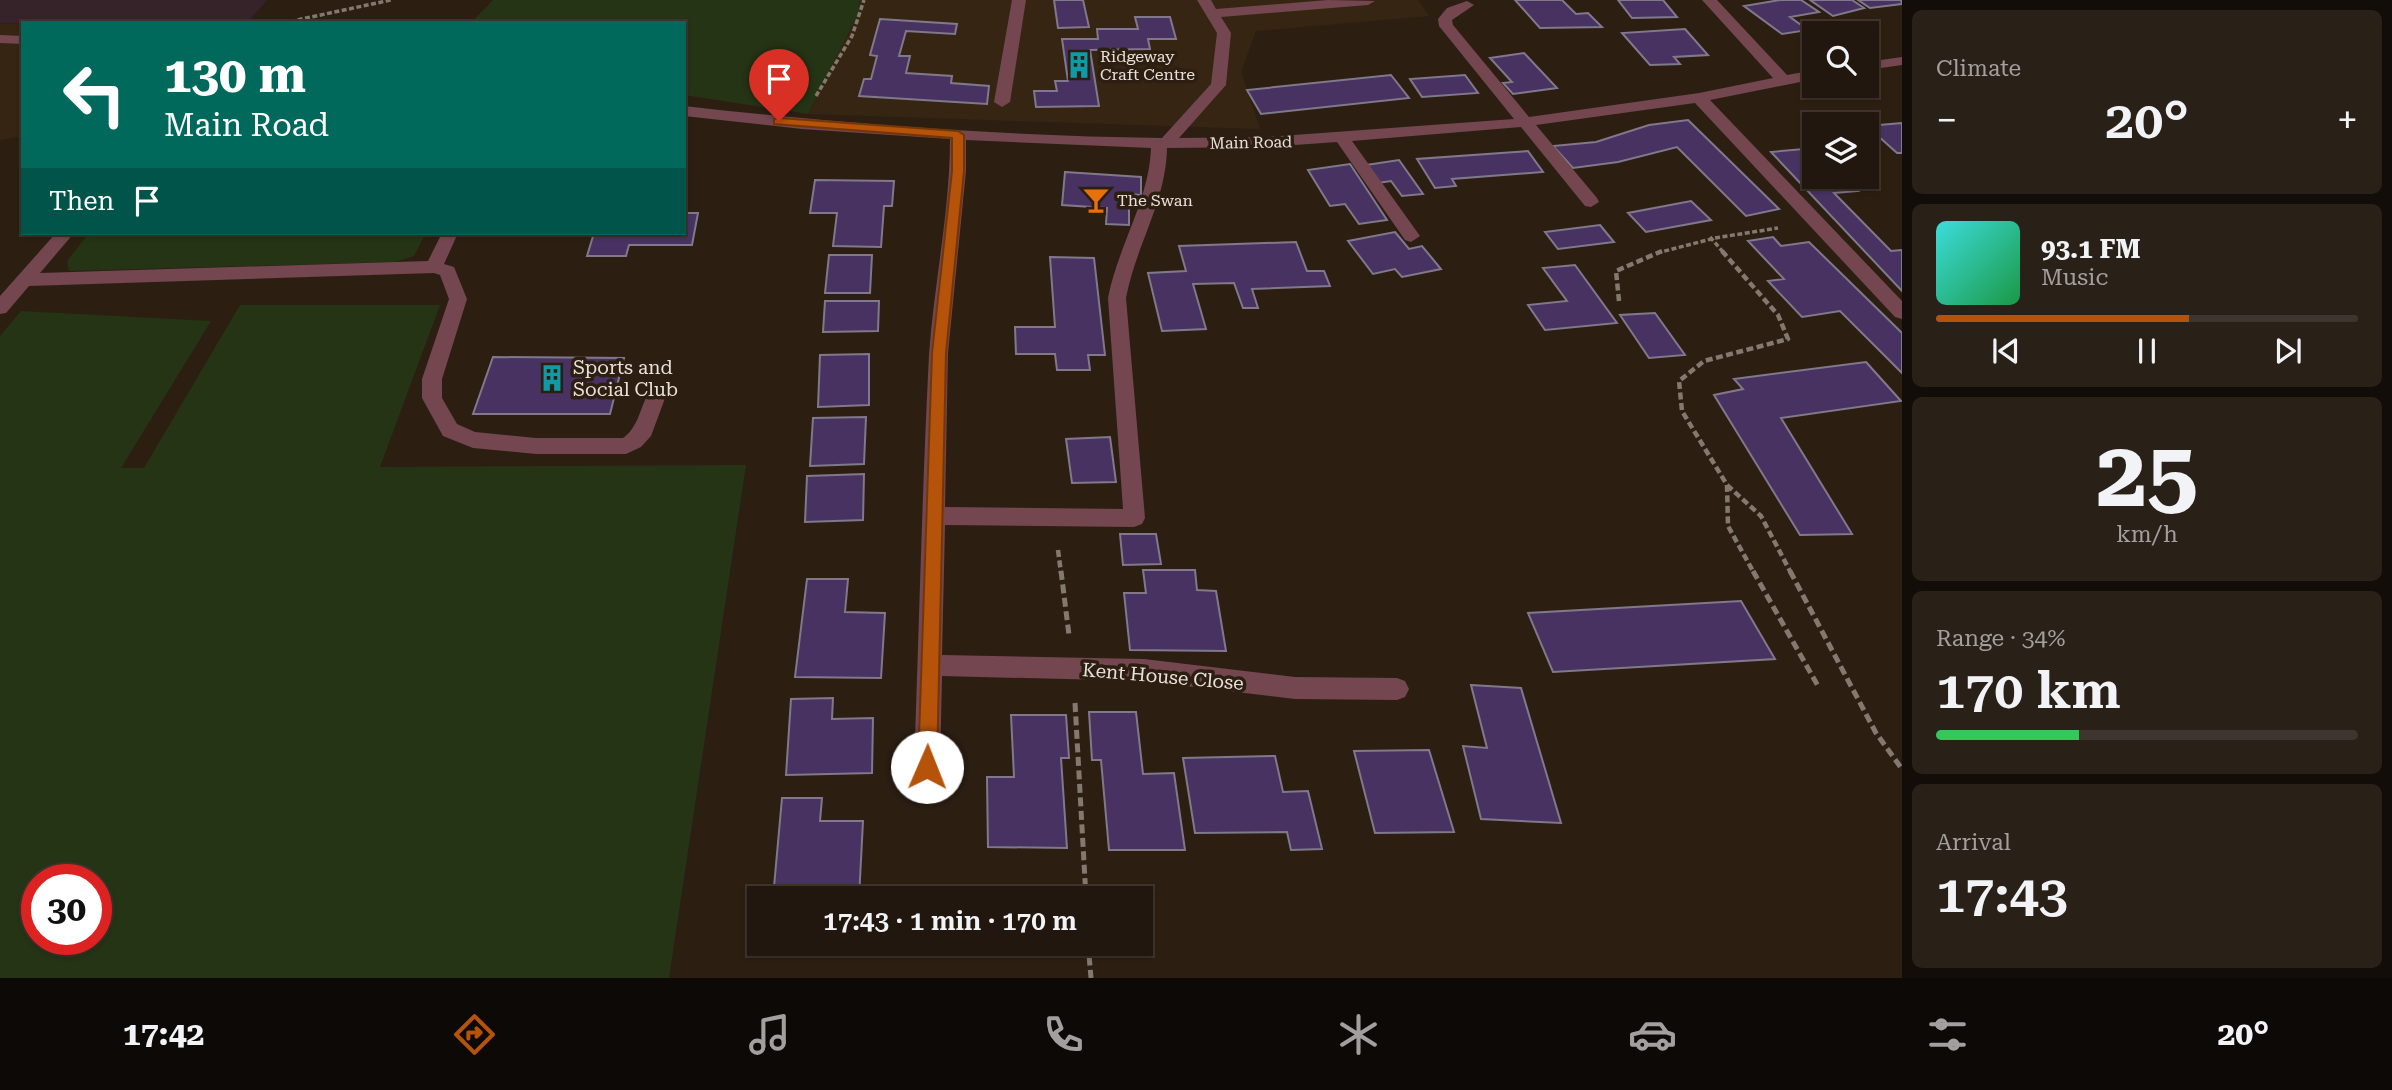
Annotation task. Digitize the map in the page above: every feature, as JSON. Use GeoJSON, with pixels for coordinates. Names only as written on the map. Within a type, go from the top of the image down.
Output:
{"type":"FeatureCollection","features":[{"type":"Feature","properties":{"kind":"street"},"geometry":{"type":"LineString","coordinates":[[1002,102],[1015,38],[1019,0]]}},
{"type":"Feature","properties":{"kind":"street"},"geometry":{"type":"LineString","coordinates":[[933,516],[1134,519],[1117,298],[1121,277],[1158,176],[1163,143],[1218,85],[1224,33],[1215,13],[1204,0]]}},
{"type":"Feature","properties":{"kind":"street"},"geometry":{"type":"LineString","coordinates":[[1709,0],[1783,80]]}},
{"type":"Feature","properties":{"kind":"street"},"geometry":{"type":"LineString","coordinates":[[1215,13],[1368,1]]}},
{"type":"Feature","properties":{"kind":"street"},"geometry":{"type":"LineString","coordinates":[[1467,5],[1452,10],[1445,19],[1446,26],[1591,202]]}},
{"type":"Feature","properties":{"kind":"street"},"geometry":{"type":"LineString","coordinates":[[0,39],[21,40]]}},
{"type":"Feature","properties":{"kind":"street"},"geometry":{"type":"LineString","coordinates":[[1879,64],[1902,61]]}},
{"type":"Feature","properties":{"kind":"street","name":"Main Road"},"geometry":{"type":"LineString","coordinates":[[686,111],[802,124],[958,135],[1163,143],[1342,138],[1524,122],[1699,97],[1802,76]]}},
{"type":"Feature","properties":{"kind":"street"},"geometry":{"type":"LineString","coordinates":[[1699,97],[1902,312]]}},
{"type":"Feature","properties":{"kind":"street"},"geometry":{"type":"LineString","coordinates":[[927,767],[939,353],[958,171],[958,135]]}},
{"type":"Feature","properties":{"kind":"street"},"geometry":{"type":"LineString","coordinates":[[1342,138],[1411,236]]}},
{"type":"Feature","properties":{"kind":"street"},"geometry":{"type":"LineString","coordinates":[[0,308],[63,235]]}},
{"type":"Feature","properties":{"kind":"street"},"geometry":{"type":"LineString","coordinates":[[435,267],[449,235]]}},
{"type":"Feature","properties":{"kind":"street"},"geometry":{"type":"LineString","coordinates":[[25,280],[435,267],[448,271],[458,299],[432,379],[432,398],[450,430],[473,440],[537,446],[626,446],[638,441],[646,431],[657,393]]}},
{"type":"Feature","properties":{"kind":"street","name":"Kent House Close"},"geometry":{"type":"LineString","coordinates":[[928,665],[1144,670],[1295,688],[1397,689]]}},
{"type":"Feature","properties":{"kind":"path"},"geometry":{"type":"LineString","coordinates":[[292,21],[391,0]]}},
{"type":"Feature","properties":{"kind":"path"},"geometry":{"type":"LineString","coordinates":[[802,124],[847,43],[864,0]]}},
{"type":"Feature","properties":{"kind":"path"},"geometry":{"type":"LineString","coordinates":[[1619,301],[1616,271],[1642,257],[1710,237],[1817,222]]}},
{"type":"Feature","properties":{"kind":"path"},"geometry":{"type":"LineString","coordinates":[[1710,237],[1778,315],[1788,339],[1704,361],[1679,381],[1682,411],[1727,485],[1761,516],[1876,733],[1902,769]]}},
{"type":"Feature","properties":{"kind":"path"},"geometry":{"type":"LineString","coordinates":[[1727,485],[1728,526],[1818,686]]}},
{"type":"Feature","properties":{"kind":"path"},"geometry":{"type":"LineString","coordinates":[[1054,518],[1073,668],[1085,886]]}},
{"type":"Feature","properties":{"kind":"path"},"geometry":{"type":"LineString","coordinates":[[1089,956],[1091,978]]}},
{"type":"Feature","properties":{"kind":"shaded area"},"geometry":{"type":"Polygon","coordinates":[[[0,0],[267,0],[249,21],[0,23],[0,0]]]}},
{"type":"Feature","properties":{"kind":"shaded area"},"geometry":{"type":"Polygon","coordinates":[[[859,0],[1418,0],[1429,16],[1256,31],[1241,72],[1260,129],[808,114],[860,10],[859,0]]]}},
{"type":"Feature","properties":{"kind":"shaded area"},"geometry":{"type":"Polygon","coordinates":[[[0,23],[21,24],[21,136],[0,140],[0,23]]]}},
{"type":"Feature","properties":{"kind":"green space"},"geometry":{"type":"Polygon","coordinates":[[[493,0],[859,0],[860,10],[808,114],[686,95],[686,21],[473,21],[493,0]]]}},
{"type":"Feature","properties":{"kind":"green space"},"geometry":{"type":"Polygon","coordinates":[[[87,235],[425,235],[414,256],[395,262],[69,271],[67,261],[87,235]]]}},
{"type":"Feature","properties":{"kind":"green space"},"geometry":{"type":"Polygon","coordinates":[[[240,305],[440,305],[380,467],[746,465],[669,978],[0,978],[0,336],[21,311],[211,321],[121,468],[144,468],[240,305]]]}},
{"type":"Feature","properties":{"kind":"building"},"geometry":{"type":"Polygon","coordinates":[[[1054,0],[1083,0],[1089,27],[1058,28],[1054,0]]]}},
{"type":"Feature","properties":{"kind":"building"},"geometry":{"type":"Polygon","coordinates":[[[1515,0],[1562,0],[1576,14],[1588,13],[1602,27],[1540,28],[1515,0]]]}},
{"type":"Feature","properties":{"kind":"building"},"geometry":{"type":"Polygon","coordinates":[[[1618,0],[1663,0],[1677,17],[1632,18],[1618,0]]]}},
{"type":"Feature","properties":{"kind":"building"},"geometry":{"type":"Polygon","coordinates":[[[1780,0],[1801,0],[1819,12],[1790,17],[1802,26],[1802,31],[1782,34],[1744,6],[1780,0]]]}},
{"type":"Feature","properties":{"kind":"building"},"geometry":{"type":"Polygon","coordinates":[[[1810,0],[1852,0],[1864,8],[1833,16],[1810,0]]]}},
{"type":"Feature","properties":{"kind":"building"},"geometry":{"type":"Polygon","coordinates":[[[1858,0],[1901,0],[1902,4],[1870,8],[1858,0]]]}},
{"type":"Feature","properties":{"kind":"building","name":"Ridgeway Craft Centre"},"geometry":{"type":"Polygon","coordinates":[[[1135,17],[1170,17],[1176,39],[1148,39],[1150,49],[1090,50],[1099,106],[1036,107],[1034,91],[1057,91],[1055,81],[1068,81],[1062,39],[1098,39],[1097,29],[1138,29],[1135,17]]]}},
{"type":"Feature","properties":{"kind":"building"},"geometry":{"type":"Polygon","coordinates":[[[880,19],[957,24],[955,34],[906,31],[899,56],[910,56],[906,73],[952,76],[951,83],[989,86],[987,104],[859,96],[864,79],[871,79],[877,56],[870,55],[880,19]]]}},
{"type":"Feature","properties":{"kind":"building"},"geometry":{"type":"Polygon","coordinates":[[[1685,29],[1708,55],[1674,57],[1680,64],[1650,65],[1622,33],[1685,29]]]}},
{"type":"Feature","properties":{"kind":"building"},"geometry":{"type":"Polygon","coordinates":[[[1524,53],[1557,88],[1513,94],[1503,83],[1512,82],[1490,58],[1524,53]]]}},
{"type":"Feature","properties":{"kind":"building"},"geometry":{"type":"Polygon","coordinates":[[[1391,75],[1409,98],[1261,114],[1247,90],[1391,75]]]}},
{"type":"Feature","properties":{"kind":"building"},"geometry":{"type":"Polygon","coordinates":[[[1465,75],[1478,93],[1422,97],[1410,79],[1465,75]]]}},
{"type":"Feature","properties":{"kind":"building"},"geometry":{"type":"Polygon","coordinates":[[[1688,120],[1779,209],[1746,216],[1677,147],[1618,162],[1573,168],[1553,146],[1596,142],[1649,125],[1688,120]]]}},
{"type":"Feature","properties":{"kind":"building"},"geometry":{"type":"Polygon","coordinates":[[[1902,123],[1902,153],[1897,153],[1879,137],[1879,125],[1902,123]]]}},
{"type":"Feature","properties":{"kind":"building"},"geometry":{"type":"Polygon","coordinates":[[[1802,149],[1802,185],[1771,152],[1802,149]]]}},
{"type":"Feature","properties":{"kind":"building"},"geometry":{"type":"Polygon","coordinates":[[[1528,151],[1543,172],[1452,179],[1456,186],[1435,188],[1417,159],[1528,151]]]}},
{"type":"Feature","properties":{"kind":"building"},"geometry":{"type":"Polygon","coordinates":[[[1399,160],[1423,194],[1402,196],[1391,181],[1378,183],[1366,165],[1399,160]]]}},
{"type":"Feature","properties":{"kind":"building"},"geometry":{"type":"Polygon","coordinates":[[[1350,164],[1387,220],[1359,224],[1345,204],[1330,206],[1308,170],[1350,164]]]}},
{"type":"Feature","properties":{"kind":"building","name":"The Swan"},"geometry":{"type":"Polygon","coordinates":[[[1065,172],[1141,177],[1141,195],[1129,194],[1129,225],[1106,224],[1107,208],[1062,205],[1065,172]]]}},
{"type":"Feature","properties":{"kind":"building"},"geometry":{"type":"Polygon","coordinates":[[[815,180],[894,181],[892,206],[884,206],[881,247],[833,246],[837,213],[810,213],[815,180]]]}},
{"type":"Feature","properties":{"kind":"building"},"geometry":{"type":"Polygon","coordinates":[[[1806,189],[1858,191],[1834,193],[1891,251],[1902,250],[1902,291],[1806,189]]]}},
{"type":"Feature","properties":{"kind":"building"},"geometry":{"type":"Polygon","coordinates":[[[1691,201],[1711,220],[1646,232],[1628,213],[1691,201]]]}},
{"type":"Feature","properties":{"kind":"building"},"geometry":{"type":"Polygon","coordinates":[[[686,213],[698,213],[692,245],[629,245],[626,256],[587,256],[593,235],[686,235],[686,213]]]}},
{"type":"Feature","properties":{"kind":"building"},"geometry":{"type":"Polygon","coordinates":[[[1600,225],[1614,242],[1558,249],[1545,232],[1600,225]]]}},
{"type":"Feature","properties":{"kind":"building"},"geometry":{"type":"Polygon","coordinates":[[[1395,232],[1409,249],[1422,246],[1441,269],[1402,277],[1395,269],[1373,274],[1348,241],[1395,232]]]}},
{"type":"Feature","properties":{"kind":"building"},"geometry":{"type":"Polygon","coordinates":[[[1773,237],[1781,246],[1809,242],[1902,333],[1902,373],[1840,311],[1802,317],[1768,281],[1784,279],[1748,241],[1773,237]]]}},
{"type":"Feature","properties":{"kind":"building"},"geometry":{"type":"Polygon","coordinates":[[[1296,242],[1307,271],[1324,271],[1330,286],[1252,289],[1258,308],[1243,308],[1234,283],[1193,284],[1206,329],[1162,331],[1148,273],[1186,271],[1179,246],[1296,242]]]}},
{"type":"Feature","properties":{"kind":"building"},"geometry":{"type":"Polygon","coordinates":[[[829,255],[872,255],[870,293],[825,293],[829,255]]]}},
{"type":"Feature","properties":{"kind":"building"},"geometry":{"type":"Polygon","coordinates":[[[1050,257],[1094,258],[1105,355],[1088,355],[1090,370],[1057,370],[1055,354],[1016,354],[1015,327],[1055,327],[1050,257]]]}},
{"type":"Feature","properties":{"kind":"building"},"geometry":{"type":"Polygon","coordinates":[[[1575,265],[1617,323],[1545,330],[1528,305],[1567,301],[1543,268],[1575,265]]]}},
{"type":"Feature","properties":{"kind":"building"},"geometry":{"type":"Polygon","coordinates":[[[825,301],[879,301],[878,331],[823,332],[825,301]]]}},
{"type":"Feature","properties":{"kind":"building"},"geometry":{"type":"Polygon","coordinates":[[[1655,313],[1685,355],[1649,358],[1620,315],[1655,313]]]}},
{"type":"Feature","properties":{"kind":"building"},"geometry":{"type":"Polygon","coordinates":[[[869,354],[869,405],[818,407],[820,355],[869,354]]]}},
{"type":"Feature","properties":{"kind":"building","name":"Sports and Social Club"},"geometry":{"type":"Polygon","coordinates":[[[493,357],[624,358],[610,414],[473,414],[493,357]]]}},
{"type":"Feature","properties":{"kind":"building"},"geometry":{"type":"Polygon","coordinates":[[[1866,362],[1901,401],[1781,418],[1852,534],[1800,535],[1714,395],[1743,389],[1734,379],[1866,362]]]}},
{"type":"Feature","properties":{"kind":"building"},"geometry":{"type":"Polygon","coordinates":[[[866,417],[864,464],[810,466],[813,418],[866,417]]]}},
{"type":"Feature","properties":{"kind":"building"},"geometry":{"type":"Polygon","coordinates":[[[1110,437],[1116,482],[1072,483],[1066,439],[1110,437]]]}},
{"type":"Feature","properties":{"kind":"building"},"geometry":{"type":"Polygon","coordinates":[[[864,474],[863,520],[805,522],[807,476],[864,474]]]}},
{"type":"Feature","properties":{"kind":"building"},"geometry":{"type":"Polygon","coordinates":[[[1120,534],[1156,534],[1161,564],[1123,565],[1120,534]]]}},
{"type":"Feature","properties":{"kind":"building"},"geometry":{"type":"Polygon","coordinates":[[[1143,570],[1195,570],[1197,590],[1216,591],[1226,651],[1130,650],[1124,593],[1146,593],[1143,570]]]}},
{"type":"Feature","properties":{"kind":"building"},"geometry":{"type":"Polygon","coordinates":[[[807,579],[848,579],[845,612],[885,613],[881,678],[795,677],[807,579]]]}},
{"type":"Feature","properties":{"kind":"building"},"geometry":{"type":"Polygon","coordinates":[[[1741,601],[1775,659],[1553,672],[1528,613],[1741,601]]]}},
{"type":"Feature","properties":{"kind":"building"},"geometry":{"type":"Polygon","coordinates":[[[1471,685],[1521,688],[1561,823],[1481,819],[1463,746],[1487,748],[1471,685]]]}},
{"type":"Feature","properties":{"kind":"building"},"geometry":{"type":"Polygon","coordinates":[[[833,698],[832,719],[873,718],[872,773],[786,775],[791,699],[833,698]]]}},
{"type":"Feature","properties":{"kind":"building"},"geometry":{"type":"Polygon","coordinates":[[[1089,712],[1136,712],[1143,774],[1174,773],[1185,850],[1109,850],[1101,760],[1092,760],[1089,712]]]}},
{"type":"Feature","properties":{"kind":"building"},"geometry":{"type":"Polygon","coordinates":[[[1011,715],[1066,715],[1069,758],[1061,758],[1067,848],[988,847],[987,777],[1014,777],[1011,715]]]}},
{"type":"Feature","properties":{"kind":"building"},"geometry":{"type":"Polygon","coordinates":[[[1429,750],[1454,832],[1375,833],[1354,751],[1429,750]]]}},
{"type":"Feature","properties":{"kind":"building"},"geometry":{"type":"Polygon","coordinates":[[[1275,756],[1283,792],[1308,791],[1322,849],[1291,850],[1287,832],[1195,833],[1183,758],[1275,756]]]}},
{"type":"Feature","properties":{"kind":"building"},"geometry":{"type":"Polygon","coordinates":[[[782,798],[822,798],[820,821],[863,821],[860,886],[774,886],[782,798]]]}},
{"type":"Feature","properties":{"kind":"place","name":"Ridgeway Craft Centre"},"geometry":{"type":"Point","coordinates":[1079,65]}},
{"type":"Feature","properties":{"kind":"place","name":"The Swan"},"geometry":{"type":"Point","coordinates":[1096,200]}},
{"type":"Feature","properties":{"kind":"place","name":"Sports and Social Club"},"geometry":{"type":"Point","coordinates":[552,378]}},
{"type":"Feature","properties":{"kind":"route"},"geometry":{"type":"LineString","coordinates":[[779,121],[958,135],[958,171],[939,353],[927,767]]}}]}
